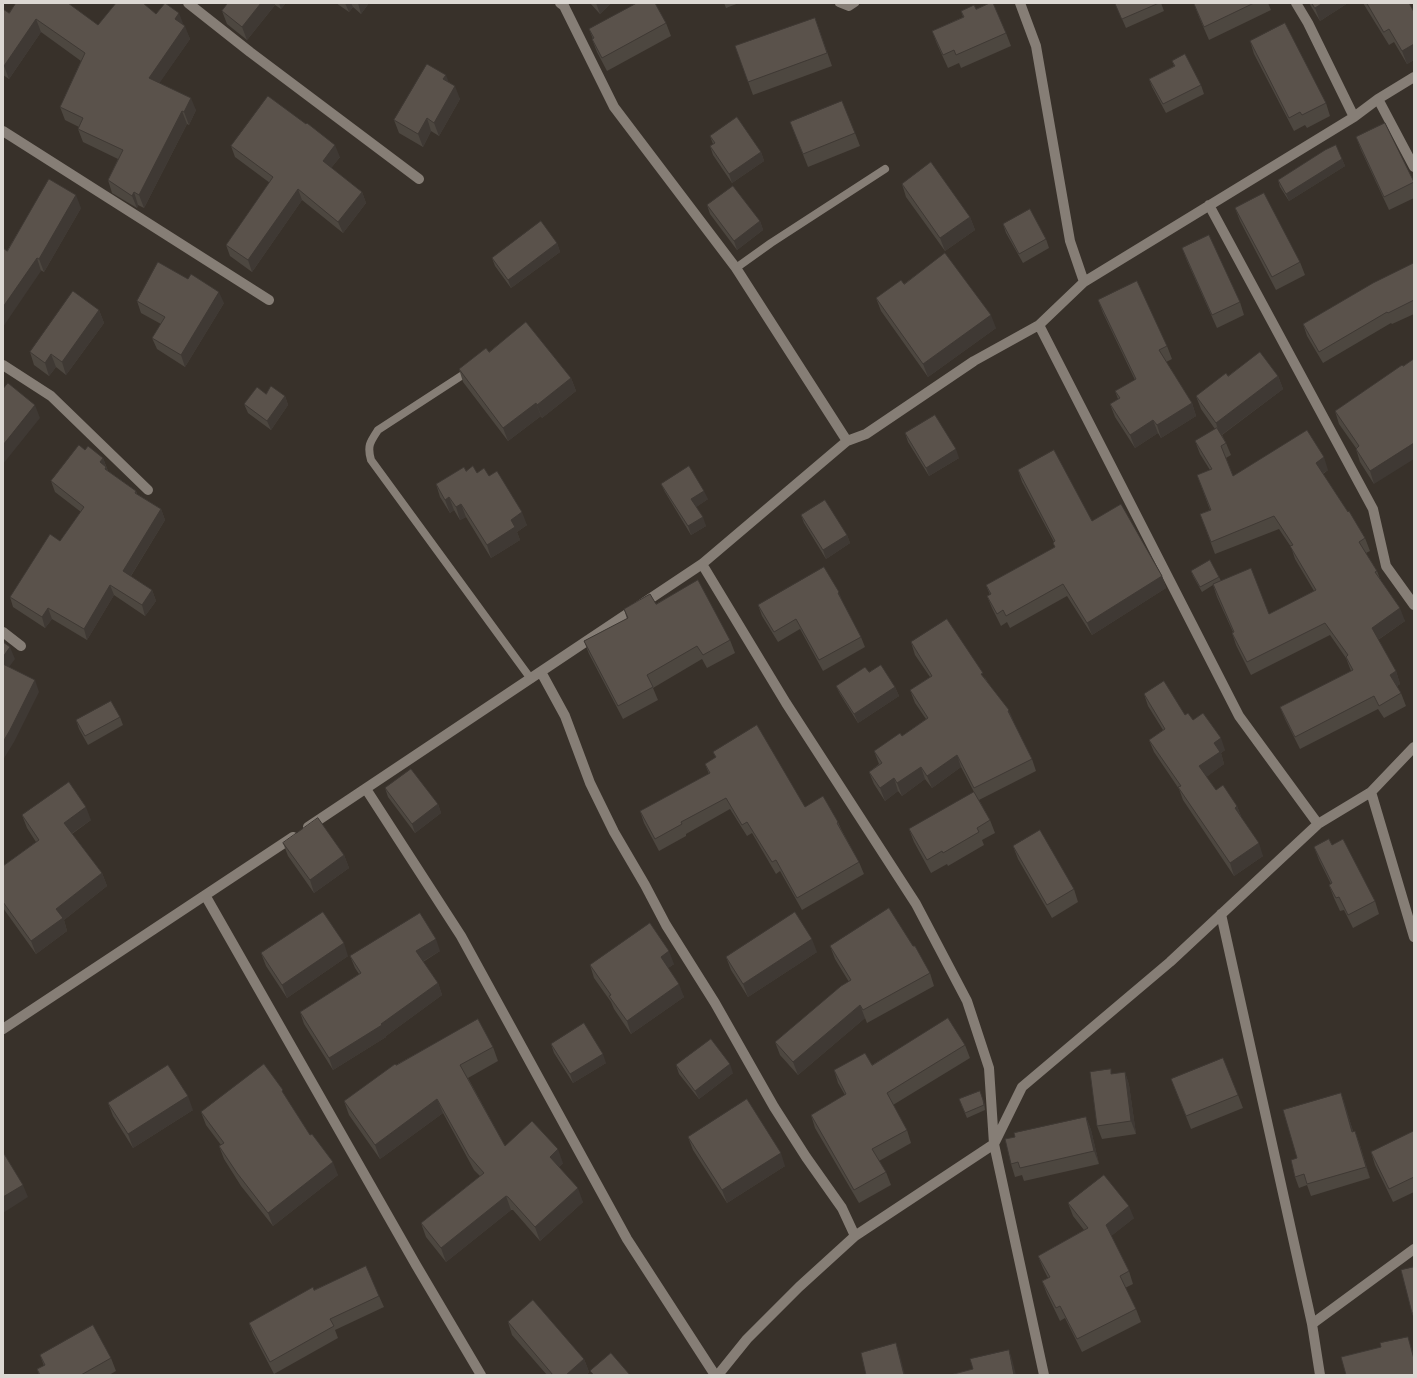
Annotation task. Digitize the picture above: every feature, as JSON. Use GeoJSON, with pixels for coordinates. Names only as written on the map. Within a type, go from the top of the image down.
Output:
{"type":"FeatureCollection","features":[{"type":"Feature","properties":{"kind":"street"},"geometry":{"type":"LineString","coordinates":[[188,3],[250,52],[419,179]]}},
{"type":"Feature","properties":{"kind":"street"},"geometry":{"type":"LineString","coordinates":[[560,3],[564,6],[614,106],[736,268],[847,441]]}},
{"type":"Feature","properties":{"kind":"street"},"geometry":{"type":"LineString","coordinates":[[1020,3],[1036,46],[1070,241],[1084,282]]}},
{"type":"Feature","properties":{"kind":"street"},"geometry":{"type":"LineString","coordinates":[[1296,3],[1308,23],[1354,117]]}},
{"type":"Feature","properties":{"kind":"street"},"geometry":{"type":"LineString","coordinates":[[3,1029],[366,789],[702,564],[847,441],[866,434],[974,361],[1039,325],[1084,282],[1354,117],[1378,99],[1414,77]]}},
{"type":"Feature","properties":{"kind":"street"},"geometry":{"type":"LineString","coordinates":[[1378,99],[1414,167]]}},
{"type":"Feature","properties":{"kind":"street"},"geometry":{"type":"LineString","coordinates":[[3,131],[269,300]]}},
{"type":"Feature","properties":{"kind":"street"},"geometry":{"type":"LineString","coordinates":[[1209,205],[1373,509],[1386,566],[1414,605]]}},
{"type":"Feature","properties":{"kind":"street"},"geometry":{"type":"LineString","coordinates":[[1039,325],[1239,716],[1318,824]]}},
{"type":"Feature","properties":{"kind":"street"},"geometry":{"type":"LineString","coordinates":[[3,365],[51,396],[148,490]]}},
{"type":"Feature","properties":{"kind":"street"},"geometry":{"type":"LineString","coordinates":[[702,564],[786,703],[916,904],[967,1001],[989,1068],[994,1144],[1044,1375]]}},
{"type":"Feature","properties":{"kind":"street"},"geometry":{"type":"LineString","coordinates":[[3,632],[21,646]]}},
{"type":"Feature","properties":{"kind":"street"},"geometry":{"type":"LineString","coordinates":[[541,672],[565,716],[590,783],[614,832],[666,925],[715,1003],[774,1107],[806,1157],[842,1208],[855,1236]]}},
{"type":"Feature","properties":{"kind":"street"},"geometry":{"type":"LineString","coordinates":[[366,789],[461,936],[627,1239],[716,1375],[747,1339],[799,1287],[855,1236],[994,1144],[1022,1087],[1170,962],[1318,824],[1371,792],[1414,747]]}},
{"type":"Feature","properties":{"kind":"street"},"geometry":{"type":"LineString","coordinates":[[1371,792],[1414,937]]}},
{"type":"Feature","properties":{"kind":"street"},"geometry":{"type":"LineString","coordinates":[[205,895],[412,1258],[481,1375]]}},
{"type":"Feature","properties":{"kind":"street"},"geometry":{"type":"LineString","coordinates":[[1221,914],[1312,1324],[1320,1375]]}},
{"type":"Feature","properties":{"kind":"street"},"geometry":{"type":"LineString","coordinates":[[1312,1324],[1414,1249]]}},
{"type":"Feature","properties":{"kind":"lane"},"geometry":{"type":"LineString","coordinates":[[839,3],[849,7],[855,3]]}},
{"type":"Feature","properties":{"kind":"lane"},"geometry":{"type":"LineString","coordinates":[[736,268],[771,243],[885,169]]}},
{"type":"Feature","properties":{"kind":"lane"},"geometry":{"type":"LineString","coordinates":[[461,376],[378,430],[370,442],[369,451],[371,460],[531,679]]}},
{"type":"Feature","properties":{"kind":"building"},"geometry":{"type":"Polygon","coordinates":[[[16,3],[68,3],[98,25],[116,3],[143,3],[156,14],[165,3],[179,13],[175,19],[185,26],[149,78],[191,98],[184,112],[182,111],[139,195],[134,192],[132,196],[108,180],[123,150],[78,129],[83,118],[60,107],[85,53],[36,19],[3,66],[3,9],[9,13],[16,3]]]}},
{"type":"Feature","properties":{"kind":"building"},"geometry":{"type":"Polygon","coordinates":[[[228,3],[261,3],[242,27],[222,11],[228,3]]]}},
{"type":"Feature","properties":{"kind":"building"},"geometry":{"type":"Polygon","coordinates":[[[637,3],[655,3],[666,23],[602,58],[592,39],[594,38],[589,29],[637,3]]]}},
{"type":"Feature","properties":{"kind":"building"},"geometry":{"type":"Polygon","coordinates":[[[993,3],[1006,33],[956,55],[954,50],[943,55],[932,31],[964,17],[961,11],[974,5],[976,9],[993,3]]]}},
{"type":"Feature","properties":{"kind":"building"},"geometry":{"type":"Polygon","coordinates":[[[1115,3],[1159,3],[1122,19],[1115,3]]]}},
{"type":"Feature","properties":{"kind":"building"},"geometry":{"type":"Polygon","coordinates":[[[1254,3],[1204,27],[1194,4],[1254,3]]]}},
{"type":"Feature","properties":{"kind":"building"},"geometry":{"type":"Polygon","coordinates":[[[1312,3],[1323,3],[1315,8],[1312,3]]]}},
{"type":"Feature","properties":{"kind":"building"},"geometry":{"type":"Polygon","coordinates":[[[1367,3],[1409,3],[1414,12],[1414,44],[1402,51],[1389,29],[1384,32],[1367,3]]]}},
{"type":"Feature","properties":{"kind":"building"},"geometry":{"type":"Polygon","coordinates":[[[815,18],[827,53],[748,82],[735,46],[815,18]]]}},
{"type":"Feature","properties":{"kind":"building"},"geometry":{"type":"Polygon","coordinates":[[[1285,23],[1326,103],[1302,115],[1300,112],[1289,118],[1250,41],[1285,23]]]}},
{"type":"Feature","properties":{"kind":"building"},"geometry":{"type":"Polygon","coordinates":[[[1185,54],[1201,85],[1163,104],[1149,79],[1175,66],[1172,61],[1185,54]]]}},
{"type":"Feature","properties":{"kind":"building"},"geometry":{"type":"Polygon","coordinates":[[[427,64],[446,75],[443,79],[455,86],[434,123],[427,118],[418,134],[394,120],[427,64]]]}},
{"type":"Feature","properties":{"kind":"building"},"geometry":{"type":"Polygon","coordinates":[[[268,96],[306,124],[307,123],[335,145],[323,161],[362,192],[338,222],[298,189],[248,260],[226,245],[273,177],[231,146],[268,96]]]}},
{"type":"Feature","properties":{"kind":"building"},"geometry":{"type":"Polygon","coordinates":[[[842,101],[855,133],[803,154],[790,122],[842,101]]]}},
{"type":"Feature","properties":{"kind":"building"},"geometry":{"type":"Polygon","coordinates":[[[737,117],[761,152],[729,174],[710,146],[715,143],[710,136],[737,117]]]}},
{"type":"Feature","properties":{"kind":"building"},"geometry":{"type":"Polygon","coordinates":[[[1385,123],[1414,182],[1384,197],[1356,137],[1385,123]]]}},
{"type":"Feature","properties":{"kind":"building"},"geometry":{"type":"Polygon","coordinates":[[[1336,145],[1342,159],[1286,194],[1278,180],[1325,150],[1336,145]]]}},
{"type":"Feature","properties":{"kind":"building"},"geometry":{"type":"Polygon","coordinates":[[[931,162],[970,217],[940,238],[902,184],[931,162]]]}},
{"type":"Feature","properties":{"kind":"building"},"geometry":{"type":"Polygon","coordinates":[[[49,179],[76,195],[39,259],[37,258],[3,307],[3,248],[7,251],[49,179]]]}},
{"type":"Feature","properties":{"kind":"building"},"geometry":{"type":"Polygon","coordinates":[[[733,186],[760,221],[734,241],[707,205],[733,186]]]}},
{"type":"Feature","properties":{"kind":"building"},"geometry":{"type":"Polygon","coordinates":[[[1264,193],[1300,262],[1272,277],[1235,208],[1264,193]]]}},
{"type":"Feature","properties":{"kind":"building"},"geometry":{"type":"Polygon","coordinates":[[[1030,209],[1046,239],[1019,254],[1003,224],[1030,209]]]}},
{"type":"Feature","properties":{"kind":"building"},"geometry":{"type":"Polygon","coordinates":[[[541,221],[557,243],[508,280],[492,258],[541,221]]]}},
{"type":"Feature","properties":{"kind":"building"},"geometry":{"type":"Polygon","coordinates":[[[1209,235],[1240,302],[1212,315],[1182,248],[1209,235]]]}},
{"type":"Feature","properties":{"kind":"building"},"geometry":{"type":"Polygon","coordinates":[[[945,253],[991,315],[923,364],[876,298],[901,280],[904,284],[945,253]]]}},
{"type":"Feature","properties":{"kind":"building"},"geometry":{"type":"Polygon","coordinates":[[[158,262],[188,279],[191,274],[219,292],[181,355],[152,338],[165,317],[137,301],[158,262]]]}},
{"type":"Feature","properties":{"kind":"building"},"geometry":{"type":"Polygon","coordinates":[[[1414,263],[1414,300],[1388,313],[1387,312],[1319,352],[1303,324],[1373,283],[1414,263]]]}},
{"type":"Feature","properties":{"kind":"building"},"geometry":{"type":"Polygon","coordinates":[[[1137,281],[1167,346],[1159,350],[1192,403],[1157,425],[1153,420],[1130,435],[1110,404],[1120,398],[1115,391],[1136,379],[1098,300],[1137,281]]]}},
{"type":"Feature","properties":{"kind":"building"},"geometry":{"type":"Polygon","coordinates":[[[73,291],[99,310],[62,362],[51,354],[45,363],[30,352],[73,291]]]}},
{"type":"Feature","properties":{"kind":"building"},"geometry":{"type":"Polygon","coordinates":[[[526,322],[571,378],[537,405],[536,403],[503,428],[459,369],[486,348],[489,352],[526,322]]]}},
{"type":"Feature","properties":{"kind":"building"},"geometry":{"type":"Polygon","coordinates":[[[1260,352],[1278,376],[1216,423],[1196,396],[1226,373],[1228,376],[1260,352]]]}},
{"type":"Feature","properties":{"kind":"building"},"geometry":{"type":"Polygon","coordinates":[[[1414,359],[1414,443],[1370,471],[1356,449],[1359,446],[1335,411],[1402,365],[1403,366],[1414,359]]]}},
{"type":"Feature","properties":{"kind":"building"},"geometry":{"type":"Polygon","coordinates":[[[8,383],[35,405],[3,445],[3,389],[8,383]]]}},
{"type":"Feature","properties":{"kind":"building"},"geometry":{"type":"Polygon","coordinates":[[[271,386],[285,396],[267,421],[244,404],[257,387],[266,394],[271,386]]]}},
{"type":"Feature","properties":{"kind":"building"},"geometry":{"type":"Polygon","coordinates":[[[935,415],[956,449],[926,468],[905,433],[935,415]]]}},
{"type":"Feature","properties":{"kind":"building"},"geometry":{"type":"Polygon","coordinates":[[[1217,428],[1226,443],[1221,446],[1233,476],[1307,430],[1324,457],[1316,463],[1348,512],[1349,511],[1365,538],[1359,542],[1377,571],[1375,572],[1400,608],[1372,628],[1396,671],[1390,675],[1401,693],[1379,706],[1374,696],[1295,737],[1280,707],[1353,670],[1346,657],[1348,655],[1325,623],[1247,662],[1232,633],[1234,632],[1213,584],[1251,568],[1269,614],[1316,590],[1290,546],[1293,545],[1274,516],[1211,542],[1200,514],[1211,510],[1197,475],[1212,469],[1195,441],[1217,428]]]}},
{"type":"Feature","properties":{"kind":"building"},"geometry":{"type":"Polygon","coordinates":[[[79,445],[85,450],[88,446],[103,458],[100,462],[106,467],[105,469],[136,491],[135,493],[161,509],[123,571],[152,590],[142,605],[110,585],[84,629],[48,608],[42,617],[10,597],[50,534],[60,541],[84,507],[51,481],[79,445]]]}},
{"type":"Feature","properties":{"kind":"building"},"geometry":{"type":"Polygon","coordinates":[[[1054,450],[1092,521],[1121,504],[1162,576],[1087,623],[1063,584],[1006,616],[1003,610],[997,614],[987,596],[991,594],[986,585],[1055,547],[1053,543],[1055,541],[1018,470],[1054,450]]]}},
{"type":"Feature","properties":{"kind":"building"},"geometry":{"type":"Polygon","coordinates":[[[473,466],[477,473],[484,468],[489,476],[497,471],[522,512],[511,520],[515,527],[487,545],[461,504],[456,507],[449,497],[445,500],[436,484],[464,467],[466,471],[473,466]]]}},
{"type":"Feature","properties":{"kind":"building"},"geometry":{"type":"Polygon","coordinates":[[[689,466],[704,491],[691,499],[703,517],[688,526],[661,484],[689,466]]]}},
{"type":"Feature","properties":{"kind":"building"},"geometry":{"type":"Polygon","coordinates":[[[825,500],[847,535],[823,550],[801,515],[825,500]]]}},
{"type":"Feature","properties":{"kind":"building"},"geometry":{"type":"Polygon","coordinates":[[[1210,560],[1219,577],[1200,587],[1191,571],[1210,560]]]}},
{"type":"Feature","properties":{"kind":"building"},"geometry":{"type":"Polygon","coordinates":[[[824,567],[839,592],[838,593],[861,637],[819,660],[796,619],[774,632],[758,605],[824,567]]]}},
{"type":"Feature","properties":{"kind":"building"},"geometry":{"type":"Polygon","coordinates":[[[698,580],[730,640],[703,655],[697,646],[647,675],[653,687],[618,706],[584,641],[628,618],[624,609],[650,594],[656,604],[698,580]]]}},
{"type":"Feature","properties":{"kind":"building"},"geometry":{"type":"Polygon","coordinates":[[[947,619],[983,673],[981,674],[1009,710],[1008,711],[1032,759],[974,788],[957,755],[927,776],[921,767],[897,783],[894,778],[880,788],[869,772],[882,763],[874,751],[900,733],[902,736],[928,718],[910,690],[932,676],[911,642],[947,619]]]}},
{"type":"Feature","properties":{"kind":"building"},"geometry":{"type":"Polygon","coordinates":[[[3,642],[10,647],[3,657],[3,642]]]}},
{"type":"Feature","properties":{"kind":"building"},"geometry":{"type":"Polygon","coordinates":[[[3,664],[35,680],[3,742],[3,664]]]}},
{"type":"Feature","properties":{"kind":"building"},"geometry":{"type":"Polygon","coordinates":[[[881,665],[895,687],[854,714],[836,686],[865,667],[869,672],[881,665]]]}},
{"type":"Feature","properties":{"kind":"building"},"geometry":{"type":"Polygon","coordinates":[[[1164,681],[1185,715],[1188,713],[1193,720],[1203,713],[1221,738],[1214,743],[1220,752],[1199,766],[1216,790],[1223,785],[1237,806],[1235,808],[1259,843],[1230,863],[1178,787],[1181,786],[1149,740],[1165,729],[1144,694],[1164,681]]]}},
{"type":"Feature","properties":{"kind":"building"},"geometry":{"type":"Polygon","coordinates":[[[111,701],[120,717],[85,736],[76,720],[111,701]]]}},
{"type":"Feature","properties":{"kind":"building"},"geometry":{"type":"Polygon","coordinates":[[[757,725],[805,807],[823,796],[859,862],[797,898],[776,860],[772,862],[747,822],[742,825],[726,798],[681,822],[682,824],[655,839],[640,811],[710,773],[705,764],[716,757],[713,752],[757,725]]]}},
{"type":"Feature","properties":{"kind":"building"},"geometry":{"type":"Polygon","coordinates":[[[411,769],[438,804],[412,824],[385,788],[411,769]]]}},
{"type":"Feature","properties":{"kind":"building"},"geometry":{"type":"Polygon","coordinates":[[[69,782],[86,807],[64,823],[102,873],[56,909],[63,918],[31,941],[3,902],[3,866],[39,840],[22,815],[69,782]]]}},
{"type":"Feature","properties":{"kind":"building"},"geometry":{"type":"Polygon","coordinates":[[[974,792],[990,820],[977,828],[979,832],[943,853],[942,851],[927,860],[909,829],[974,792]]]}},
{"type":"Feature","properties":{"kind":"building"},"geometry":{"type":"Polygon","coordinates":[[[318,818],[344,855],[310,880],[283,843],[318,818]]]}},
{"type":"Feature","properties":{"kind":"building"},"geometry":{"type":"Polygon","coordinates":[[[1040,830],[1074,889],[1047,905],[1013,846],[1040,830]]]}},
{"type":"Feature","properties":{"kind":"building"},"geometry":{"type":"Polygon","coordinates":[[[1329,839],[1332,845],[1343,839],[1375,901],[1348,915],[1339,897],[1336,898],[1329,885],[1332,883],[1314,847],[1329,839]]]}},
{"type":"Feature","properties":{"kind":"building"},"geometry":{"type":"Polygon","coordinates":[[[889,908],[913,946],[915,946],[930,973],[863,1010],[860,1005],[793,1062],[775,1042],[841,986],[851,980],[830,946],[889,908]]]}},
{"type":"Feature","properties":{"kind":"building"},"geometry":{"type":"Polygon","coordinates":[[[323,912],[344,943],[282,985],[261,953],[323,912]]]}},
{"type":"Feature","properties":{"kind":"building"},"geometry":{"type":"Polygon","coordinates":[[[795,912],[812,939],[743,984],[726,957],[795,912]]]}},
{"type":"Feature","properties":{"kind":"building"},"geometry":{"type":"Polygon","coordinates":[[[420,913],[436,939],[416,951],[438,983],[381,1024],[382,1025],[329,1058],[300,1012],[361,973],[350,956],[420,913]]]}},
{"type":"Feature","properties":{"kind":"building"},"geometry":{"type":"Polygon","coordinates":[[[650,923],[669,951],[661,957],[679,984],[627,1021],[609,996],[611,995],[590,965],[650,923]]]}},
{"type":"Feature","properties":{"kind":"building"},"geometry":{"type":"Polygon","coordinates":[[[948,1018],[965,1045],[887,1093],[907,1130],[872,1149],[886,1172],[854,1190],[811,1115],[846,1094],[834,1070],[865,1053],[872,1065],[948,1018]]]}},
{"type":"Feature","properties":{"kind":"building"},"geometry":{"type":"Polygon","coordinates":[[[478,1019],[493,1047],[460,1065],[505,1146],[532,1121],[558,1149],[550,1157],[578,1188],[535,1227],[506,1196],[441,1248],[421,1223],[484,1173],[469,1156],[437,1099],[375,1145],[344,1101],[395,1064],[396,1065],[478,1019]]]}},
{"type":"Feature","properties":{"kind":"building"},"geometry":{"type":"Polygon","coordinates":[[[584,1023],[603,1054],[570,1074],[551,1044],[584,1023]]]}},
{"type":"Feature","properties":{"kind":"building"},"geometry":{"type":"Polygon","coordinates":[[[711,1039],[730,1064],[695,1091],[676,1065],[711,1039]]]}},
{"type":"Feature","properties":{"kind":"building"},"geometry":{"type":"Polygon","coordinates":[[[1223,1058],[1238,1095],[1186,1116],[1171,1079],[1223,1058]]]}},
{"type":"Feature","properties":{"kind":"building"},"geometry":{"type":"Polygon","coordinates":[[[264,1064],[283,1090],[282,1091],[310,1135],[312,1134],[333,1162],[268,1213],[237,1173],[219,1146],[224,1143],[201,1112],[264,1064]]]}},
{"type":"Feature","properties":{"kind":"building"},"geometry":{"type":"Polygon","coordinates":[[[168,1065],[188,1096],[128,1134],[108,1103],[168,1065]]]}},
{"type":"Feature","properties":{"kind":"building"},"geometry":{"type":"Polygon","coordinates":[[[1111,1069],[1111,1074],[1125,1072],[1131,1121],[1097,1126],[1090,1072],[1111,1069]]]}},
{"type":"Feature","properties":{"kind":"building"},"geometry":{"type":"Polygon","coordinates":[[[980,1091],[984,1105],[965,1113],[959,1099],[980,1091]]]}},
{"type":"Feature","properties":{"kind":"building"},"geometry":{"type":"Polygon","coordinates":[[[1341,1093],[1352,1132],[1355,1131],[1366,1167],[1307,1184],[1304,1174],[1295,1177],[1291,1160],[1297,1158],[1283,1110],[1341,1093]]]}},
{"type":"Feature","properties":{"kind":"building"},"geometry":{"type":"Polygon","coordinates":[[[747,1099],[781,1153],[722,1190],[688,1137],[747,1099]]]}},
{"type":"Feature","properties":{"kind":"building"},"geometry":{"type":"Polygon","coordinates":[[[1086,1117],[1094,1151],[1020,1168],[1018,1162],[1011,1164],[1005,1139],[1015,1137],[1014,1133],[1086,1117]]]}},
{"type":"Feature","properties":{"kind":"building"},"geometry":{"type":"Polygon","coordinates":[[[1414,1131],[1414,1177],[1389,1189],[1371,1152],[1414,1131]]]}},
{"type":"Feature","properties":{"kind":"building"},"geometry":{"type":"Polygon","coordinates":[[[3,1152],[23,1185],[3,1197],[3,1152]]]}},
{"type":"Feature","properties":{"kind":"building"},"geometry":{"type":"Polygon","coordinates":[[[1104,1175],[1129,1206],[1106,1225],[1129,1271],[1120,1276],[1136,1309],[1077,1339],[1060,1306],[1056,1308],[1042,1281],[1050,1277],[1038,1256],[1088,1228],[1068,1203],[1104,1175]]]}},
{"type":"Feature","properties":{"kind":"building"},"geometry":{"type":"Polygon","coordinates":[[[366,1266],[379,1296],[330,1319],[334,1326],[270,1362],[249,1323],[313,1287],[314,1290],[366,1266]]]}},
{"type":"Feature","properties":{"kind":"building"},"geometry":{"type":"Polygon","coordinates":[[[1414,1267],[1414,1313],[1412,1313],[1401,1270],[1414,1267]]]}},
{"type":"Feature","properties":{"kind":"building"},"geometry":{"type":"Polygon","coordinates":[[[533,1300],[584,1359],[566,1375],[553,1375],[508,1322],[533,1300]]]}},
{"type":"Feature","properties":{"kind":"building"},"geometry":{"type":"Polygon","coordinates":[[[93,1325],[111,1358],[81,1375],[40,1375],[37,1369],[45,1365],[40,1355],[93,1325]]]}},
{"type":"Feature","properties":{"kind":"building"},"geometry":{"type":"Polygon","coordinates":[[[1408,1337],[1414,1359],[1414,1375],[1346,1375],[1341,1357],[1381,1347],[1380,1343],[1408,1337]]]}},
{"type":"Feature","properties":{"kind":"building"},"geometry":{"type":"Polygon","coordinates":[[[896,1343],[904,1375],[866,1375],[861,1353],[896,1343]]]}},
{"type":"Feature","properties":{"kind":"building"},"geometry":{"type":"Polygon","coordinates":[[[1009,1350],[1014,1375],[950,1375],[973,1369],[970,1359],[1009,1350]]]}},
{"type":"Feature","properties":{"kind":"building"},"geometry":{"type":"Polygon","coordinates":[[[611,1353],[630,1375],[594,1375],[590,1371],[611,1353]]]}}]}
